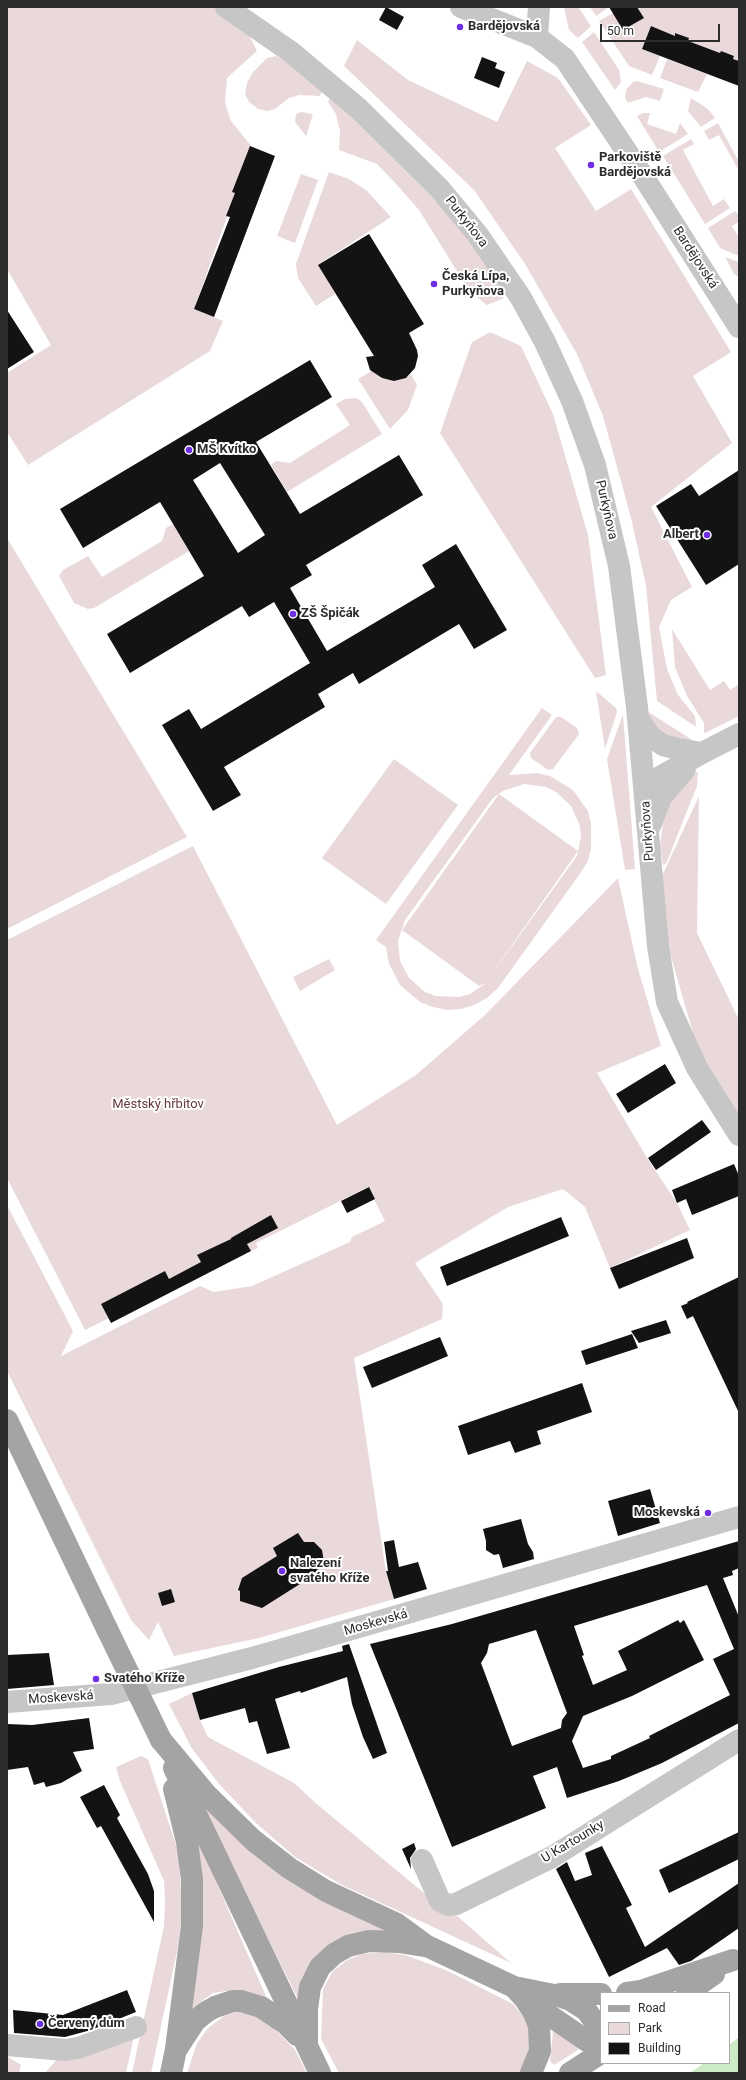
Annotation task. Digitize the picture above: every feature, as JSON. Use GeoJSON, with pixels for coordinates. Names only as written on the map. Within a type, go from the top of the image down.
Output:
{"type":"FeatureCollection","features":[{"type":"Feature","properties":{"kind":"main road"},"geometry":{"type":"LineString","coordinates":[[7,1420],[161,1740],[306,2047],[320,2073]]}},
{"type":"Feature","properties":{"kind":"main road"},"geometry":{"type":"LineString","coordinates":[[161,1740],[206,1794],[259,1845],[289,1868],[326,1891],[397,1924],[427,1946],[519,1993],[587,2041],[600,2046]]}},
{"type":"Feature","properties":{"kind":"main road"},"geometry":{"type":"LineString","coordinates":[[161,1740],[187,1842],[192,1879],[192,1926],[176,2049],[171,2073]]}},
{"type":"Feature","properties":{"kind":"main road"},"geometry":{"type":"LineString","coordinates":[[306,2047],[307,2009],[310,1987],[320,1967],[334,1954],[348,1946],[369,1941],[399,1942],[427,1946]]}},
{"type":"Feature","properties":{"kind":"main road"},"geometry":{"type":"LineString","coordinates":[[634,1992],[641,1991],[736,1958]]}},
{"type":"Feature","properties":{"kind":"main road"},"geometry":{"type":"LineString","coordinates":[[688,1992],[736,1958]]}},
{"type":"Feature","properties":{"kind":"main road"},"geometry":{"type":"LineString","coordinates":[[519,1993],[600,1994]]}},
{"type":"Feature","properties":{"kind":"main road"},"geometry":{"type":"LineString","coordinates":[[519,1993],[534,2013],[541,2038],[540,2051],[531,2073]]}},
{"type":"Feature","properties":{"kind":"main road"},"geometry":{"type":"LineString","coordinates":[[547,1993],[570,2000],[582,2008],[595,2020],[600,2028]]}},
{"type":"Feature","properties":{"kind":"main road"},"geometry":{"type":"LineString","coordinates":[[176,2049],[195,2021],[206,2012],[226,2002],[241,2001],[261,2007],[272,2013],[296,2034],[306,2047]]}},
{"type":"Feature","properties":{"kind":"main road"},"geometry":{"type":"LineString","coordinates":[[570,2073],[600,2054]]}},
{"type":"Feature","properties":{"kind":"street","name":"Purkyňova"},"geometry":{"type":"LineString","coordinates":[[226,7],[291,52],[359,109],[439,188],[478,235],[521,298],[545,342],[572,401],[595,465],[619,566],[638,718],[658,946],[668,1002],[697,1068],[739,1135]]}},
{"type":"Feature","properties":{"kind":"street","name":"Bardějovská"},"geometry":{"type":"LineString","coordinates":[[461,7],[537,37],[566,59],[739,327]]}},
{"type":"Feature","properties":{"kind":"street"},"geometry":{"type":"LineString","coordinates":[[537,37],[539,7]]}},
{"type":"Feature","properties":{"kind":"street"},"geometry":{"type":"LineString","coordinates":[[638,718],[650,736],[663,745],[702,753]]}},
{"type":"Feature","properties":{"kind":"street"},"geometry":{"type":"LineString","coordinates":[[644,786],[739,734]]}},
{"type":"Feature","properties":{"kind":"street"},"geometry":{"type":"LineString","coordinates":[[648,830],[661,797],[702,753]]}},
{"type":"Feature","properties":{"kind":"street","name":"Moskevská"},"geometry":{"type":"LineString","coordinates":[[7,1702],[111,1694],[252,1658],[739,1517]]}},
{"type":"Feature","properties":{"kind":"street","name":"U Kartounky"},"geometry":{"type":"LineString","coordinates":[[422,1860],[440,1901],[448,1905],[456,1904],[552,1857],[739,1740]]}},
{"type":"Feature","properties":{"kind":"street"},"geometry":{"type":"LineString","coordinates":[[7,2045],[65,2050],[78,2048],[136,2027]]}},
{"type":"Feature","properties":{"kind":"green space"},"geometry":{"type":"Polygon","coordinates":[[[7,7],[213,7],[223,12],[249,35],[257,51],[227,78],[225,103],[231,121],[252,147],[194,309],[223,321],[210,351],[28,465],[7,432],[7,373],[51,345],[7,269],[7,7]]]}},
{"type":"Feature","properties":{"kind":"green space"},"geometry":{"type":"Polygon","coordinates":[[[564,7],[578,7],[591,26],[578,38],[569,30],[564,7]]]}},
{"type":"Feature","properties":{"kind":"green space"},"geometry":{"type":"Polygon","coordinates":[[[590,7],[609,7],[596,16],[590,7]]]}},
{"type":"Feature","properties":{"kind":"green space"},"geometry":{"type":"Polygon","coordinates":[[[637,7],[739,7],[739,61],[733,59],[734,56],[721,51],[720,53],[688,41],[689,38],[676,33],[675,36],[651,26],[642,49],[660,56],[652,75],[629,66],[599,21],[613,13],[623,30],[644,18],[637,7]]]}},
{"type":"Feature","properties":{"kind":"green space"},"geometry":{"type":"Polygon","coordinates":[[[594,32],[619,70],[621,82],[615,90],[582,42],[594,32]]]}},
{"type":"Feature","properties":{"kind":"green space"},"geometry":{"type":"Polygon","coordinates":[[[357,40],[408,80],[497,122],[527,61],[558,78],[591,125],[555,148],[596,211],[631,189],[731,352],[693,376],[732,443],[651,507],[692,587],[671,600],[659,627],[667,669],[678,695],[695,716],[696,727],[657,701],[646,586],[631,518],[603,416],[577,354],[525,264],[474,190],[344,66],[357,40]]]}},
{"type":"Feature","properties":{"kind":"green space"},"geometry":{"type":"Polygon","coordinates":[[[276,56],[284,60],[322,91],[320,96],[299,95],[289,98],[275,109],[267,111],[258,109],[249,102],[245,94],[247,83],[253,72],[267,58],[276,56]]]}},
{"type":"Feature","properties":{"kind":"green space"},"geometry":{"type":"Polygon","coordinates":[[[667,59],[707,74],[698,92],[660,78],[667,59]]]}},
{"type":"Feature","properties":{"kind":"green space"},"geometry":{"type":"Polygon","coordinates":[[[637,81],[664,89],[660,101],[646,97],[628,103],[625,98],[626,90],[633,82],[637,81]]]}},
{"type":"Feature","properties":{"kind":"green space"},"geometry":{"type":"Polygon","coordinates":[[[330,98],[341,106],[438,202],[462,231],[507,293],[502,299],[487,305],[470,292],[419,210],[397,185],[377,164],[339,150],[340,131],[336,114],[328,102],[330,98]]]}},
{"type":"Feature","properties":{"kind":"green space"},"geometry":{"type":"Polygon","coordinates":[[[691,98],[708,109],[715,118],[701,127],[688,111],[691,98]]]}},
{"type":"Feature","properties":{"kind":"green space"},"geometry":{"type":"Polygon","coordinates":[[[301,112],[313,114],[306,136],[295,122],[296,114],[301,112]]]}},
{"type":"Feature","properties":{"kind":"green space"},"geometry":{"type":"Polygon","coordinates":[[[643,113],[650,113],[647,124],[676,134],[680,123],[688,134],[659,152],[637,116],[643,113]]]}},
{"type":"Feature","properties":{"kind":"green space"},"geometry":{"type":"Polygon","coordinates":[[[718,123],[739,162],[739,171],[719,135],[709,140],[704,131],[718,123]]]}},
{"type":"Feature","properties":{"kind":"green space"},"geometry":{"type":"Polygon","coordinates":[[[691,139],[694,144],[683,150],[713,206],[724,199],[730,208],[705,224],[663,156],[691,139]]]}},
{"type":"Feature","properties":{"kind":"green space"},"geometry":{"type":"Polygon","coordinates":[[[329,172],[349,179],[366,190],[391,217],[319,264],[335,294],[316,306],[298,278],[296,264],[329,172]]]}},
{"type":"Feature","properties":{"kind":"green space"},"geometry":{"type":"Polygon","coordinates":[[[301,174],[318,180],[295,243],[277,236],[301,174]]]}},
{"type":"Feature","properties":{"kind":"green space"},"geometry":{"type":"Polygon","coordinates":[[[735,211],[739,215],[739,222],[732,226],[739,238],[739,256],[720,248],[708,228],[735,211]]]}},
{"type":"Feature","properties":{"kind":"green space"},"geometry":{"type":"Polygon","coordinates":[[[725,257],[739,262],[739,277],[734,274],[725,257]]]}},
{"type":"Feature","properties":{"kind":"green space"},"geometry":{"type":"Polygon","coordinates":[[[490,332],[521,346],[553,414],[588,535],[606,675],[595,678],[440,433],[472,342],[490,332]]]}},
{"type":"Feature","properties":{"kind":"green space"},"geometry":{"type":"Polygon","coordinates":[[[373,370],[381,378],[394,381],[406,378],[411,374],[417,385],[408,410],[390,429],[358,379],[373,370]]]}},
{"type":"Feature","properties":{"kind":"green space"},"geometry":{"type":"Polygon","coordinates":[[[356,398],[362,402],[382,434],[287,492],[271,465],[276,461],[290,463],[350,425],[336,404],[345,399],[356,398]]]}},
{"type":"Feature","properties":{"kind":"green space"},"geometry":{"type":"Polygon","coordinates":[[[173,524],[189,551],[94,608],[88,609],[74,603],[59,576],[63,570],[88,556],[102,577],[162,541],[166,528],[173,524]]]}},
{"type":"Feature","properties":{"kind":"green space"},"geometry":{"type":"Polygon","coordinates":[[[7,538],[187,837],[7,929],[7,538]]]}},
{"type":"Feature","properties":{"kind":"green space"},"geometry":{"type":"Polygon","coordinates":[[[672,629],[710,690],[724,681],[730,690],[739,684],[739,716],[705,733],[704,732],[704,723],[687,696],[675,667],[672,629]]]}},
{"type":"Feature","properties":{"kind":"green space"},"geometry":{"type":"Polygon","coordinates":[[[596,691],[616,708],[617,712],[605,749],[596,691]]]}},
{"type":"Feature","properties":{"kind":"green space"},"geometry":{"type":"Polygon","coordinates":[[[542,708],[552,715],[509,775],[537,773],[550,776],[573,790],[588,811],[591,823],[591,849],[588,861],[579,875],[498,988],[487,998],[474,1005],[461,1009],[447,1010],[420,1002],[400,985],[389,964],[386,947],[376,940],[542,708]],[[524,784],[503,791],[493,798],[405,920],[398,941],[400,961],[409,978],[425,992],[436,996],[459,997],[470,994],[486,983],[479,986],[402,930],[499,794],[578,851],[581,836],[580,826],[571,806],[556,792],[546,787],[524,784]],[[578,851],[486,982],[577,856],[578,851]]]}},
{"type":"Feature","properties":{"kind":"green space"},"geometry":{"type":"Polygon","coordinates":[[[647,711],[697,743],[656,732],[647,711]]]}},
{"type":"Feature","properties":{"kind":"green space"},"geometry":{"type":"Polygon","coordinates":[[[623,714],[635,869],[625,870],[607,759],[623,714]]]}},
{"type":"Feature","properties":{"kind":"green space"},"geometry":{"type":"Polygon","coordinates":[[[556,717],[561,717],[577,728],[579,734],[553,769],[548,770],[531,758],[530,753],[556,717]]]}},
{"type":"Feature","properties":{"kind":"green space"},"geometry":{"type":"Polygon","coordinates":[[[394,759],[458,805],[386,904],[322,858],[394,759]]]}},
{"type":"Feature","properties":{"kind":"green space"},"geometry":{"type":"Polygon","coordinates":[[[698,771],[697,786],[666,864],[663,865],[660,846],[663,821],[671,800],[690,777],[698,771]]]}},
{"type":"Feature","properties":{"kind":"green space"},"geometry":{"type":"Polygon","coordinates":[[[699,796],[697,933],[739,1020],[739,1116],[717,1084],[695,1040],[668,946],[661,878],[699,796]]]}},
{"type":"Feature","properties":{"kind":"green space","name":"Městský hřbitov"},"geometry":{"type":"Polygon","coordinates":[[[193,846],[337,1125],[416,1075],[486,1014],[618,878],[638,969],[661,1046],[597,1073],[647,1158],[677,1203],[690,1230],[610,1268],[585,1207],[563,1189],[508,1207],[415,1263],[443,1304],[442,1319],[354,1358],[386,1572],[394,1599],[259,1638],[174,1656],[158,1622],[149,1640],[131,1620],[7,1371],[7,1205],[73,1331],[61,1356],[200,1286],[214,1292],[252,1286],[350,1242],[352,1237],[385,1221],[368,1187],[256,1243],[258,1248],[251,1251],[241,1233],[209,1251],[208,1250],[198,1255],[207,1274],[173,1285],[165,1271],[109,1318],[85,1330],[7,1178],[7,940],[193,846]]]}},
{"type":"Feature","properties":{"kind":"green space"},"geometry":{"type":"Polygon","coordinates":[[[329,959],[335,970],[300,991],[293,977],[329,959]]]}},
{"type":"Feature","properties":{"kind":"green space"},"geometry":{"type":"Polygon","coordinates":[[[192,1693],[200,1720],[208,1737],[294,1783],[318,1805],[430,1898],[440,1901],[511,1963],[340,1884],[295,1857],[256,1823],[219,1784],[191,1747],[169,1704],[192,1693]]]}},
{"type":"Feature","properties":{"kind":"green space"},"geometry":{"type":"Polygon","coordinates":[[[141,1756],[148,1759],[179,1855],[181,1891],[181,1923],[178,1947],[151,2073],[132,2073],[164,1926],[164,1881],[120,1781],[116,1767],[141,1756]]]}},
{"type":"Feature","properties":{"kind":"green space"},"geometry":{"type":"Polygon","coordinates":[[[190,1782],[246,1847],[401,1935],[311,1962],[302,1978],[298,1999],[190,1782]]]}},
{"type":"Feature","properties":{"kind":"green space"},"geometry":{"type":"Polygon","coordinates":[[[187,1815],[269,2003],[234,1990],[213,1993],[199,2003],[186,2019],[187,1815]]]}},
{"type":"Feature","properties":{"kind":"green space"},"geometry":{"type":"Polygon","coordinates":[[[384,1952],[405,1955],[446,1970],[513,2004],[526,2020],[533,2038],[521,2073],[339,2073],[321,2039],[323,1989],[333,1971],[349,1959],[363,1954],[384,1952]]]}},
{"type":"Feature","properties":{"kind":"green space"},"geometry":{"type":"Polygon","coordinates":[[[240,2011],[255,2014],[269,2023],[295,2050],[307,2073],[187,2073],[197,2043],[208,2028],[224,2016],[240,2011]]]}},
{"type":"Feature","properties":{"kind":"green space"},"geometry":{"type":"Polygon","coordinates":[[[136,2027],[126,2073],[45,2073],[65,2050],[136,2027]]]}},
{"type":"Feature","properties":{"kind":"green space"},"geometry":{"type":"Polygon","coordinates":[[[553,2031],[577,2045],[578,2050],[554,2065],[550,2061],[553,2031]]]}},
{"type":"Feature","properties":{"kind":"green space"},"geometry":{"type":"Polygon","coordinates":[[[7,2056],[21,2065],[19,2073],[7,2073],[7,2056]]]}},
{"type":"Feature","properties":{"kind":"shaded area"},"geometry":{"type":"Polygon","coordinates":[[[739,2037],[739,2073],[690,2073],[703,2064],[730,2064],[730,2044],[739,2037]]]}},
{"type":"Feature","properties":{"kind":"building"},"geometry":{"type":"Polygon","coordinates":[[[386,7],[404,17],[397,30],[379,20],[386,7]]]}},
{"type":"Feature","properties":{"kind":"building"},"geometry":{"type":"Polygon","coordinates":[[[609,7],[637,7],[644,18],[623,30],[609,7]]]}},
{"type":"Feature","properties":{"kind":"building"},"geometry":{"type":"Polygon","coordinates":[[[651,26],[675,36],[675,33],[689,38],[688,41],[720,53],[721,51],[734,56],[733,59],[739,61],[739,86],[642,49],[651,26]]]}},
{"type":"Feature","properties":{"kind":"building"},"geometry":{"type":"Polygon","coordinates":[[[482,57],[497,63],[495,68],[505,72],[499,88],[474,78],[482,57]]]}},
{"type":"Feature","properties":{"kind":"building"},"geometry":{"type":"Polygon","coordinates":[[[250,146],[275,156],[214,317],[194,309],[230,217],[226,216],[235,193],[232,192],[250,146]]]}},
{"type":"Feature","properties":{"kind":"building"},"geometry":{"type":"Polygon","coordinates":[[[369,234],[424,324],[409,333],[417,350],[418,356],[415,368],[406,378],[394,381],[382,378],[370,370],[366,357],[374,356],[318,265],[369,234]]]}},
{"type":"Feature","properties":{"kind":"building"},"geometry":{"type":"Polygon","coordinates":[[[7,310],[34,352],[7,369],[7,310]]]}},
{"type":"Feature","properties":{"kind":"building"},"geometry":{"type":"Polygon","coordinates":[[[310,360],[332,397],[256,442],[300,514],[399,455],[423,495],[306,565],[312,575],[290,588],[327,651],[435,587],[422,565],[456,544],[507,630],[474,649],[459,624],[359,684],[353,673],[318,694],[325,707],[224,767],[241,795],[213,811],[162,725],[189,709],[201,729],[310,663],[274,602],[249,617],[242,606],[130,673],[107,634],[204,576],[160,502],[83,548],[60,509],[310,360]],[[220,463],[193,480],[238,553],[265,535],[220,463]]]}},
{"type":"Feature","properties":{"kind":"building","name":"Albert"},"geometry":{"type":"Polygon","coordinates":[[[739,470],[739,564],[706,585],[656,506],[691,484],[699,496],[739,470]]]}},
{"type":"Feature","properties":{"kind":"building"},"geometry":{"type":"Polygon","coordinates":[[[665,1064],[676,1083],[628,1113],[616,1094],[665,1064]]]}},
{"type":"Feature","properties":{"kind":"building"},"geometry":{"type":"Polygon","coordinates":[[[702,1120],[711,1132],[656,1170],[648,1158],[702,1120]]]}},
{"type":"Feature","properties":{"kind":"building"},"geometry":{"type":"Polygon","coordinates":[[[734,1164],[739,1176],[739,1196],[692,1215],[686,1199],[677,1203],[672,1190],[734,1164]]]}},
{"type":"Feature","properties":{"kind":"building"},"geometry":{"type":"Polygon","coordinates":[[[369,1187],[375,1199],[347,1213],[341,1201],[369,1187]]]}},
{"type":"Feature","properties":{"kind":"building"},"geometry":{"type":"Polygon","coordinates":[[[271,1215],[278,1228],[247,1244],[251,1251],[111,1323],[101,1304],[165,1271],[169,1279],[201,1262],[197,1255],[231,1239],[271,1215]]]}},
{"type":"Feature","properties":{"kind":"building"},"geometry":{"type":"Polygon","coordinates":[[[561,1217],[569,1236],[447,1286],[440,1267],[561,1217]]]}},
{"type":"Feature","properties":{"kind":"building"},"geometry":{"type":"Polygon","coordinates":[[[687,1238],[694,1258],[619,1289],[610,1268],[687,1238]]]}},
{"type":"Feature","properties":{"kind":"building"},"geometry":{"type":"Polygon","coordinates":[[[739,1277],[739,1413],[693,1316],[687,1319],[681,1306],[739,1277]]]}},
{"type":"Feature","properties":{"kind":"building"},"geometry":{"type":"Polygon","coordinates":[[[666,1320],[671,1333],[662,1336],[639,1343],[631,1331],[666,1320]]]}},
{"type":"Feature","properties":{"kind":"building"},"geometry":{"type":"Polygon","coordinates":[[[632,1334],[638,1348],[586,1365],[581,1351],[632,1334]]]}},
{"type":"Feature","properties":{"kind":"building"},"geometry":{"type":"Polygon","coordinates":[[[440,1337],[448,1356],[372,1388],[363,1367],[440,1337]]]}},
{"type":"Feature","properties":{"kind":"building"},"geometry":{"type":"Polygon","coordinates":[[[582,1383],[592,1412],[537,1431],[541,1444],[515,1453],[510,1441],[468,1455],[458,1426],[582,1383]]]}},
{"type":"Feature","properties":{"kind":"building"},"geometry":{"type":"Polygon","coordinates":[[[650,1489],[660,1523],[618,1536],[608,1501],[650,1489]]]}},
{"type":"Feature","properties":{"kind":"building"},"geometry":{"type":"Polygon","coordinates":[[[521,1519],[528,1544],[533,1552],[534,1559],[503,1568],[499,1554],[494,1555],[486,1550],[486,1541],[483,1529],[521,1519]]]}},
{"type":"Feature","properties":{"kind":"building","name":"Nalezení svatého Kříže"},"geometry":{"type":"Polygon","coordinates":[[[298,1533],[304,1542],[314,1542],[322,1550],[324,1562],[311,1577],[262,1608],[240,1601],[240,1591],[238,1590],[242,1578],[277,1556],[273,1548],[298,1533]]]}},
{"type":"Feature","properties":{"kind":"building"},"geometry":{"type":"Polygon","coordinates":[[[394,1540],[399,1567],[418,1562],[427,1589],[394,1599],[386,1571],[388,1571],[384,1542],[394,1540]]]}},
{"type":"Feature","properties":{"kind":"building"},"geometry":{"type":"Polygon","coordinates":[[[739,1541],[739,1568],[732,1571],[733,1575],[723,1578],[739,1617],[739,1723],[662,1763],[619,1781],[567,1798],[557,1767],[533,1776],[546,1808],[452,1847],[370,1644],[452,1624],[739,1541]],[[707,1585],[574,1626],[584,1655],[582,1656],[593,1685],[627,1670],[618,1651],[678,1620],[680,1623],[684,1620],[704,1660],[632,1696],[583,1716],[572,1741],[583,1768],[611,1759],[611,1756],[650,1738],[649,1736],[730,1695],[713,1659],[734,1649],[707,1585]],[[536,1630],[489,1644],[487,1653],[481,1663],[512,1746],[561,1728],[562,1720],[567,1713],[536,1630]]]}},
{"type":"Feature","properties":{"kind":"building"},"geometry":{"type":"Polygon","coordinates":[[[171,1589],[175,1602],[162,1606],[158,1593],[171,1589]]]}},
{"type":"Feature","properties":{"kind":"building"},"geometry":{"type":"Polygon","coordinates":[[[349,1644],[387,1753],[373,1759],[363,1737],[352,1704],[347,1677],[301,1693],[300,1691],[275,1699],[290,1748],[267,1754],[257,1721],[249,1723],[245,1708],[200,1720],[192,1693],[279,1667],[343,1651],[342,1646],[349,1644]]]}},
{"type":"Feature","properties":{"kind":"building"},"geometry":{"type":"Polygon","coordinates":[[[49,1653],[54,1685],[7,1689],[7,1655],[49,1653]]]}},
{"type":"Feature","properties":{"kind":"building"},"geometry":{"type":"Polygon","coordinates":[[[89,1718],[94,1749],[73,1752],[82,1771],[61,1783],[46,1787],[44,1782],[34,1785],[28,1767],[7,1770],[7,1724],[32,1725],[89,1718]]]}},
{"type":"Feature","properties":{"kind":"building"},"geometry":{"type":"Polygon","coordinates":[[[104,1785],[120,1815],[117,1818],[148,1874],[154,1891],[154,1922],[101,1826],[97,1828],[80,1797],[104,1785]]]}},
{"type":"Feature","properties":{"kind":"building"},"geometry":{"type":"Polygon","coordinates":[[[739,1832],[739,1859],[669,1893],[659,1870],[739,1832]]]}},
{"type":"Feature","properties":{"kind":"building"},"geometry":{"type":"Polygon","coordinates":[[[414,1843],[416,1849],[410,1858],[411,1869],[402,1849],[414,1843]]]}},
{"type":"Feature","properties":{"kind":"building"},"geometry":{"type":"Polygon","coordinates":[[[602,1846],[632,1905],[626,1908],[645,1947],[739,1883],[739,1928],[691,1961],[679,1965],[667,1948],[609,1977],[556,1869],[567,1862],[575,1881],[592,1875],[585,1853],[602,1846]]]}},
{"type":"Feature","properties":{"kind":"building"},"geometry":{"type":"Polygon","coordinates":[[[127,1990],[136,2012],[91,2030],[65,2037],[14,2033],[13,2010],[63,2015],[127,1990]]]}},
{"type":"Feature","properties":{"kind":"place","name":"Bardějovská"},"geometry":{"type":"Point","coordinates":[460,27]}},
{"type":"Feature","properties":{"kind":"place","name":"Parkoviště Bardějovská"},"geometry":{"type":"Point","coordinates":[591,165]}},
{"type":"Feature","properties":{"kind":"place","name":"Česká Lípa, Purkyňova"},"geometry":{"type":"Point","coordinates":[434,284]}},
{"type":"Feature","properties":{"kind":"place","name":"MŠ Kvítko"},"geometry":{"type":"Point","coordinates":[189,450]}},
{"type":"Feature","properties":{"kind":"place","name":"Albert"},"geometry":{"type":"Point","coordinates":[707,535]}},
{"type":"Feature","properties":{"kind":"place","name":"ZŠ Špičák"},"geometry":{"type":"Point","coordinates":[293,614]}},
{"type":"Feature","properties":{"kind":"place","name":"Moskevská"},"geometry":{"type":"Point","coordinates":[708,1513]}},
{"type":"Feature","properties":{"kind":"place","name":"Nalezení svatého Kříže"},"geometry":{"type":"Point","coordinates":[282,1571]}},
{"type":"Feature","properties":{"kind":"place","name":"Svatého Kříže"},"geometry":{"type":"Point","coordinates":[96,1679]}},
{"type":"Feature","properties":{"kind":"place","name":"Červený dům"},"geometry":{"type":"Point","coordinates":[40,2024]}}]}
